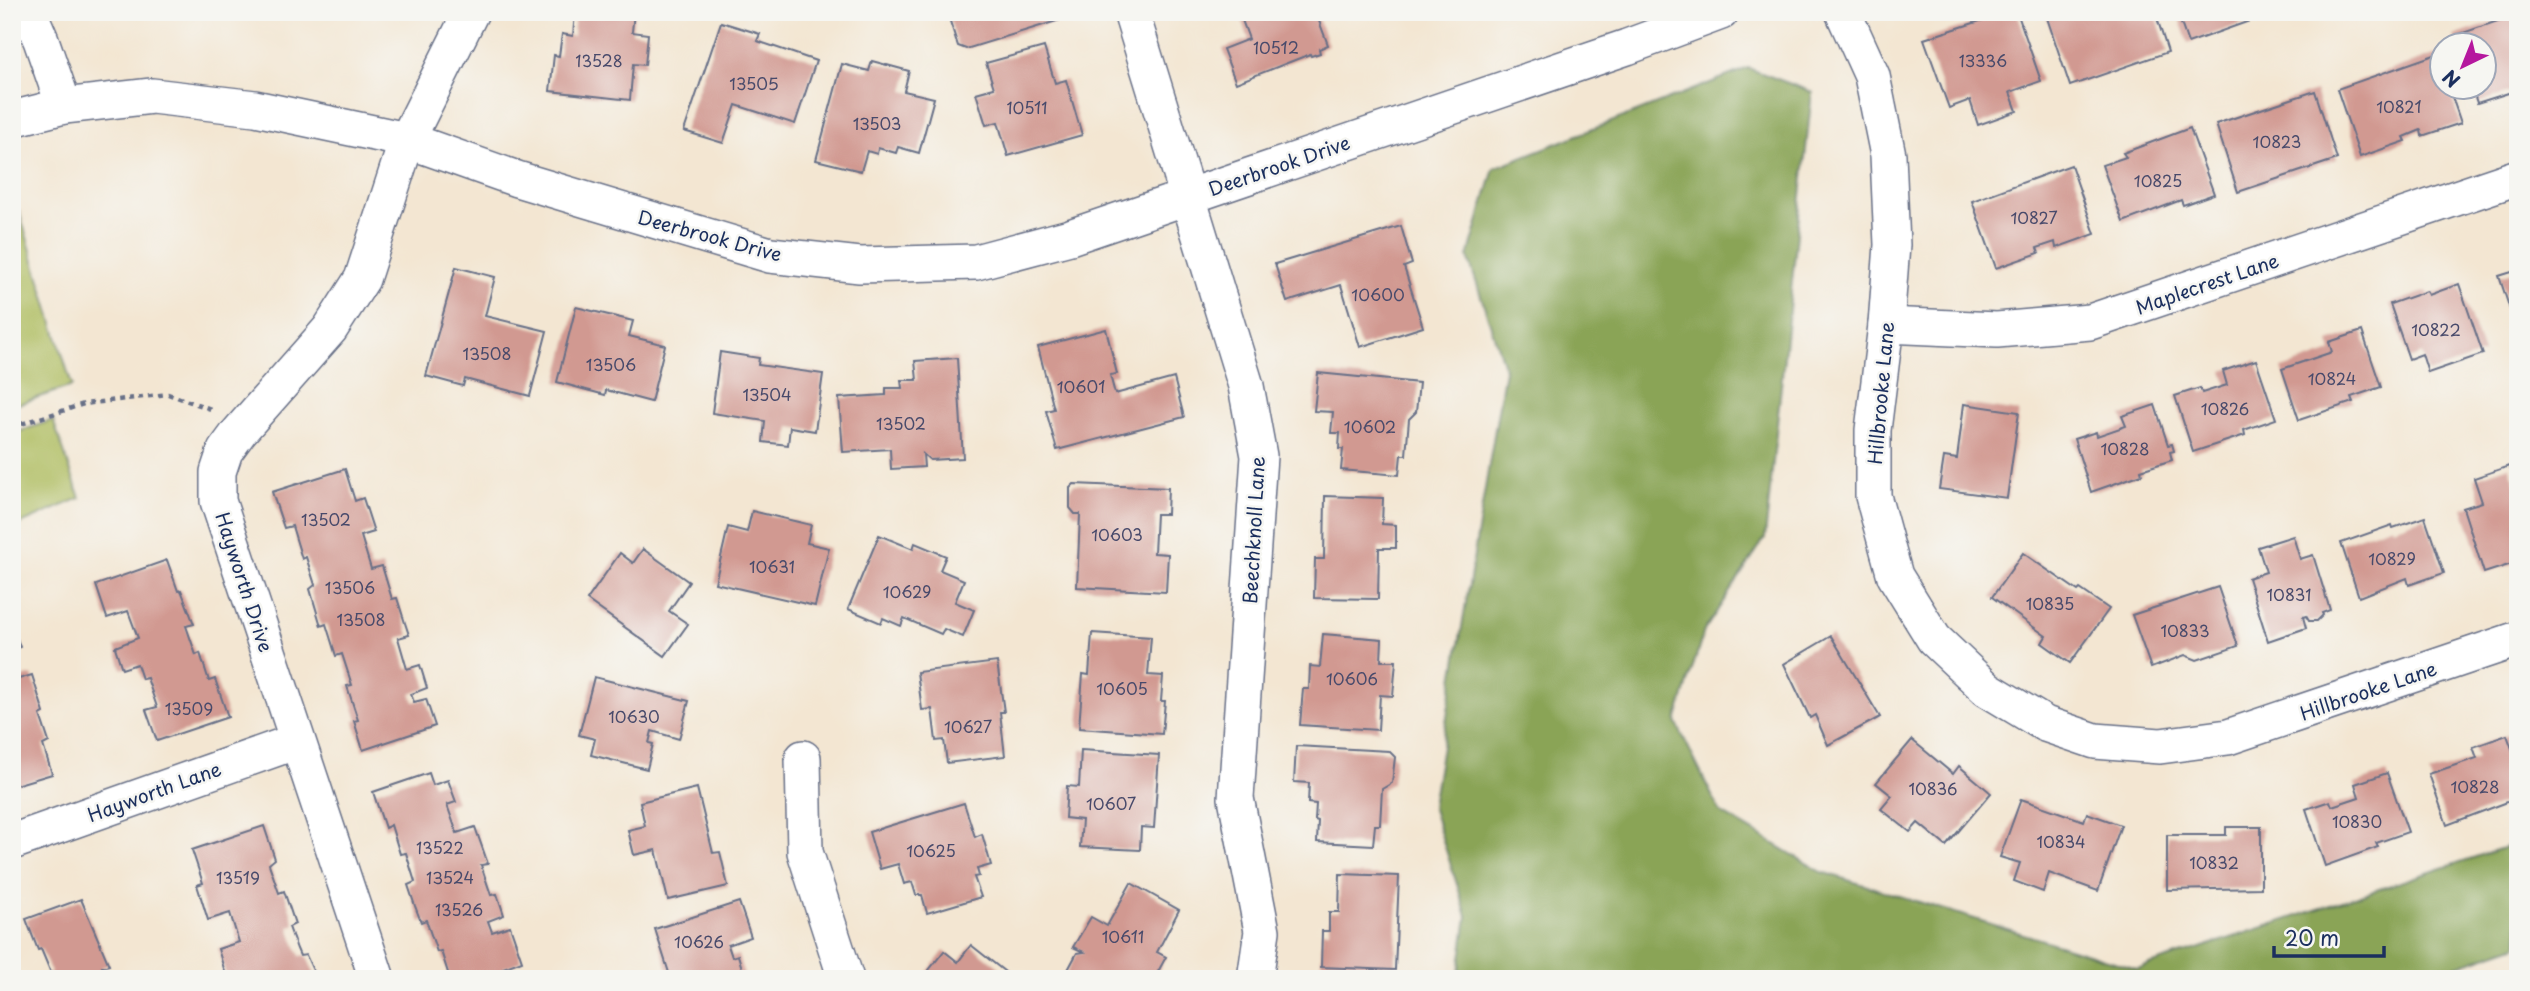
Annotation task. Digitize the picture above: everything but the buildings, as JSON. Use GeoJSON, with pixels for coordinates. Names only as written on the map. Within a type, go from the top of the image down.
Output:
{"type":"FeatureCollection","features":[{"type":"Feature","properties":{"kind":"street"},"geometry":{"type":"LineString","coordinates":[[29,12],[64,106]]}},
{"type":"Feature","properties":{"kind":"street","name":"Hayworth Drive"},"geometry":{"type":"LineString","coordinates":[[377,979],[218,501],[218,472],[225,451],[239,432],[330,329],[362,279],[407,140],[471,12]]}},
{"type":"Feature","properties":{"kind":"street","name":"Beechknoll Lane"},"geometry":{"type":"LineString","coordinates":[[1131,12],[1246,386],[1259,456],[1236,798],[1262,931],[1255,979]]}},
{"type":"Feature","properties":{"kind":"street","name":"Deerbrook Drive"},"geometry":{"type":"LineString","coordinates":[[12,120],[64,106],[152,96],[255,108],[407,140],[517,179],[770,255],[860,265],[976,262],[1070,237],[1627,47],[1721,12]]}},
{"type":"Feature","properties":{"kind":"street","name":"Hillbrooke Lane"},"geometry":{"type":"LineString","coordinates":[[1843,12],[1872,76],[1888,155],[1892,245],[1886,325],[1873,430],[1873,496],[1895,576],[1934,639],[1987,689],[2045,724],[2095,741],[2160,746],[2228,737],[2518,639]]}},
{"type":"Feature","properties":{"kind":"street","name":"Maplecrest Lane"},"geometry":{"type":"LineString","coordinates":[[1886,325],[1997,330],[2090,322],[2518,177]]}},
{"type":"Feature","properties":{"kind":"street","name":"Hayworth Lane"},"geometry":{"type":"LineString","coordinates":[[12,842],[296,741]]}},
{"type":"Feature","properties":{"kind":"street"},"geometry":{"type":"LineString","coordinates":[[803,758],[805,852],[846,979]]}},
{"type":"Feature","properties":{"kind":"path"},"geometry":{"type":"LineString","coordinates":[[12,427],[84,404],[168,394],[221,414],[239,432]]}},
{"type":"Feature","properties":{"kind":"green space"},"geometry":{"type":"Polygon","coordinates":[[[1748,68],[1812,92],[1765,538],[1704,631],[1676,722],[1720,812],[1822,872],[2137,969],[2518,843],[2518,945],[2418,979],[1458,979],[1467,916],[1432,806],[1505,369],[1468,257],[1494,168],[1748,68]]]}},
{"type":"Feature","properties":{"kind":"green space"},"geometry":{"type":"Polygon","coordinates":[[[19,211],[72,386],[12,406],[12,213],[19,211]]]}},
{"type":"Feature","properties":{"kind":"green space"},"geometry":{"type":"Polygon","coordinates":[[[53,420],[80,498],[12,528],[12,434],[53,420]]]}}]}
